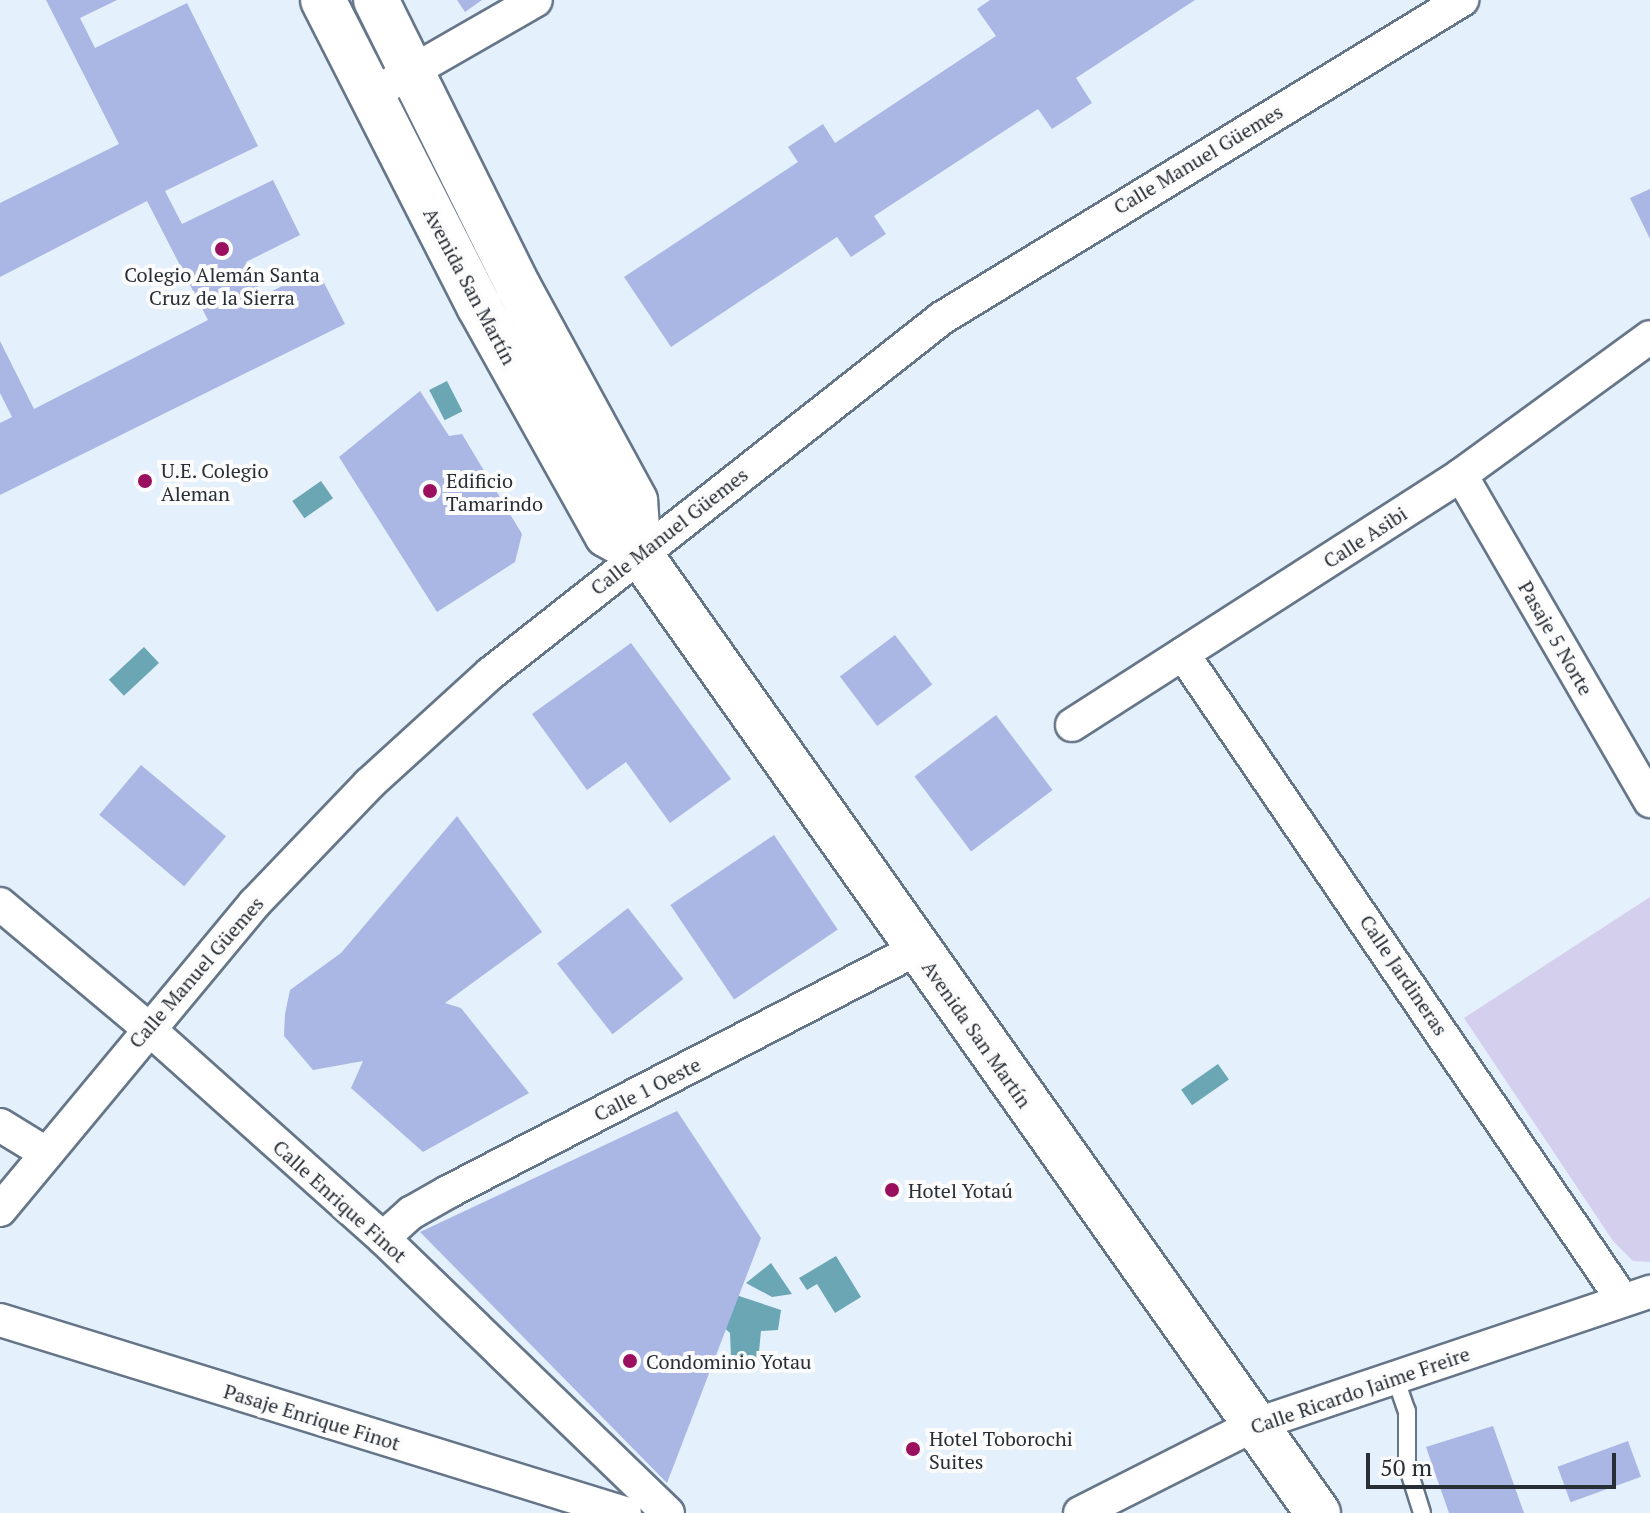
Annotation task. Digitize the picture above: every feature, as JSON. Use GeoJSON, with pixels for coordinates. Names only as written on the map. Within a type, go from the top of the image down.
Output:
{"type":"FeatureCollection","features":[{"type":"Feature","properties":{"kind":"main road","name":"Avenida San Martín"},"geometry":{"type":"LineString","coordinates":[[323,0],[479,306],[607,535],[639,553],[1318,1513]]}},
{"type":"Feature","properties":{"kind":"main road"},"geometry":{"type":"LineString","coordinates":[[376,0],[518,286],[635,501],[639,553]]}},
{"type":"Feature","properties":{"kind":"street"},"geometry":{"type":"LineString","coordinates":[[371,95],[536,0]]}},
{"type":"Feature","properties":{"kind":"street","name":"Calle Manuel Güemes"},"geometry":{"type":"LineString","coordinates":[[0,1210],[44,1152],[255,903],[369,784],[491,673],[639,553],[942,318],[1462,0]]}},
{"type":"Feature","properties":{"kind":"street","name":"Calle Asibi"},"geometry":{"type":"LineString","coordinates":[[1072,725],[1461,475],[1650,337]]}},
{"type":"Feature","properties":{"kind":"street","name":"Pasaje 5 Norte"},"geometry":{"type":"LineString","coordinates":[[1461,475],[1650,801]]}},
{"type":"Feature","properties":{"kind":"street","name":"Calle Jardineras"},"geometry":{"type":"LineString","coordinates":[[1183,654],[1636,1296]]}},
{"type":"Feature","properties":{"kind":"street","name":"Calle Enrique Finot"},"geometry":{"type":"LineString","coordinates":[[0,904],[148,1028],[383,1238],[668,1513]]}},
{"type":"Feature","properties":{"kind":"street","name":"Calle 1 Oeste"},"geometry":{"type":"LineString","coordinates":[[383,1238],[411,1213],[448,1192],[917,949]]}},
{"type":"Feature","properties":{"kind":"street"},"geometry":{"type":"LineString","coordinates":[[0,1125],[44,1152]]}},
{"type":"Feature","properties":{"kind":"street","name":"Calle Ricardo Jaime Freire"},"geometry":{"type":"LineString","coordinates":[[1080,1513],[1254,1425],[1636,1296]]}},
{"type":"Feature","properties":{"kind":"street","name":"Pasaje Enrique Finot"},"geometry":{"type":"LineString","coordinates":[[0,1320],[625,1513]]}},
{"type":"Feature","properties":{"kind":"lane"},"geometry":{"type":"LineString","coordinates":[[1395,1377],[1407,1411],[1407,1465],[1422,1513]]}},
{"type":"Feature","properties":{"kind":"shaded area"},"geometry":{"type":"Polygon","coordinates":[[[1650,897],[1650,1262],[1633,1261],[1613,1241],[1464,1018],[1650,897]]]}},
{"type":"Feature","properties":{"kind":"water"},"geometry":{"type":"Polygon","coordinates":[[[447,381],[462,411],[445,420],[429,390],[447,381]]]}},
{"type":"Feature","properties":{"kind":"water"},"geometry":{"type":"Polygon","coordinates":[[[321,481],[333,498],[304,518],[292,501],[321,481]]]}},
{"type":"Feature","properties":{"kind":"water"},"geometry":{"type":"Polygon","coordinates":[[[144,647],[159,663],[124,696],[109,680],[144,647]]]}},
{"type":"Feature","properties":{"kind":"water"},"geometry":{"type":"Polygon","coordinates":[[[1218,1064],[1229,1080],[1192,1105],[1181,1090],[1218,1064]]]}},
{"type":"Feature","properties":{"kind":"water"},"geometry":{"type":"Polygon","coordinates":[[[836,1256],[861,1297],[835,1313],[817,1284],[807,1290],[799,1278],[836,1256]]]}},
{"type":"Feature","properties":{"kind":"water"},"geometry":{"type":"Polygon","coordinates":[[[771,1263],[792,1294],[772,1297],[746,1283],[771,1263]]]}},
{"type":"Feature","properties":{"kind":"water"},"geometry":{"type":"Polygon","coordinates":[[[733,1294],[781,1310],[778,1330],[761,1331],[758,1362],[731,1358],[730,1333],[719,1323],[733,1294]]]}},
{"type":"Feature","properties":{"kind":"building","name":"Colegio Alemán Santa Cruz de la Sierra"},"geometry":{"type":"Polygon","coordinates":[[[46,0],[117,0],[80,18],[95,48],[187,3],[258,146],[165,191],[182,224],[273,180],[300,235],[246,262],[262,296],[317,269],[345,324],[0,495],[0,423],[12,417],[0,393],[0,341],[34,409],[208,320],[147,201],[0,277],[0,203],[119,144],[46,0]]]}},
{"type":"Feature","properties":{"kind":"building"},"geometry":{"type":"Polygon","coordinates":[[[457,0],[482,0],[465,12],[457,0]]]}},
{"type":"Feature","properties":{"kind":"building"},"geometry":{"type":"Polygon","coordinates":[[[990,0],[1195,0],[1076,78],[1092,103],[1052,129],[1038,109],[874,216],[886,234],[851,257],[837,237],[671,347],[624,277],[798,162],[788,147],[823,124],[835,143],[996,36],[977,9],[990,0]]]}},
{"type":"Feature","properties":{"kind":"building"},"geometry":{"type":"Polygon","coordinates":[[[1650,189],[1650,239],[1630,198],[1650,189]]]}},
{"type":"Feature","properties":{"kind":"building","name":"Edificio Tamarindo"},"geometry":{"type":"Polygon","coordinates":[[[420,391],[449,436],[462,434],[522,534],[515,562],[437,612],[339,457],[420,391]]]}},
{"type":"Feature","properties":{"kind":"building"},"geometry":{"type":"Polygon","coordinates":[[[895,635],[932,685],[877,726],[840,677],[895,635]]]}},
{"type":"Feature","properties":{"kind":"building"},"geometry":{"type":"Polygon","coordinates":[[[631,643],[731,779],[670,823],[626,762],[587,790],[532,714],[631,643]]]}},
{"type":"Feature","properties":{"kind":"building"},"geometry":{"type":"Polygon","coordinates":[[[996,715],[1053,790],[971,851],[915,776],[996,715]]]}},
{"type":"Feature","properties":{"kind":"building"},"geometry":{"type":"Polygon","coordinates":[[[141,765],[226,836],[184,886],[99,815],[141,765]]]}},
{"type":"Feature","properties":{"kind":"building"},"geometry":{"type":"Polygon","coordinates":[[[457,816],[542,932],[445,1003],[461,1008],[529,1093],[423,1152],[351,1088],[363,1061],[313,1070],[284,1036],[285,1014],[290,990],[341,953],[457,816]]]}},
{"type":"Feature","properties":{"kind":"building"},"geometry":{"type":"Polygon","coordinates":[[[774,835],[838,930],[734,999],[670,905],[774,835]]]}},
{"type":"Feature","properties":{"kind":"building"},"geometry":{"type":"Polygon","coordinates":[[[628,908],[683,979],[612,1034],[557,963],[628,908]]]}},
{"type":"Feature","properties":{"kind":"building","name":"Condominio Yotau"},"geometry":{"type":"Polygon","coordinates":[[[677,1111],[761,1238],[667,1483],[420,1232],[677,1111]]]}},
{"type":"Feature","properties":{"kind":"building"},"geometry":{"type":"Polygon","coordinates":[[[1493,1426],[1524,1513],[1449,1513],[1426,1447],[1493,1426]]]}},
{"type":"Feature","properties":{"kind":"building"},"geometry":{"type":"Polygon","coordinates":[[[1628,1441],[1641,1477],[1571,1502],[1558,1467],[1628,1441]]]}},
{"type":"Feature","properties":{"kind":"place","name":"Colegio Alemán Santa Cruz de la Sierra"},"geometry":{"type":"Point","coordinates":[222,249]}},
{"type":"Feature","properties":{"kind":"place","name":"U.E. Colegio Aleman"},"geometry":{"type":"Point","coordinates":[145,481]}},
{"type":"Feature","properties":{"kind":"place","name":"Edificio Tamarindo"},"geometry":{"type":"Point","coordinates":[430,491]}},
{"type":"Feature","properties":{"kind":"place","name":"Hotel Yotaú"},"geometry":{"type":"Point","coordinates":[892,1190]}},
{"type":"Feature","properties":{"kind":"place","name":"Condominio Yotau"},"geometry":{"type":"Point","coordinates":[630,1361]}},
{"type":"Feature","properties":{"kind":"place","name":"Hotel Toborochi Suites"},"geometry":{"type":"Point","coordinates":[913,1449]}}]}
